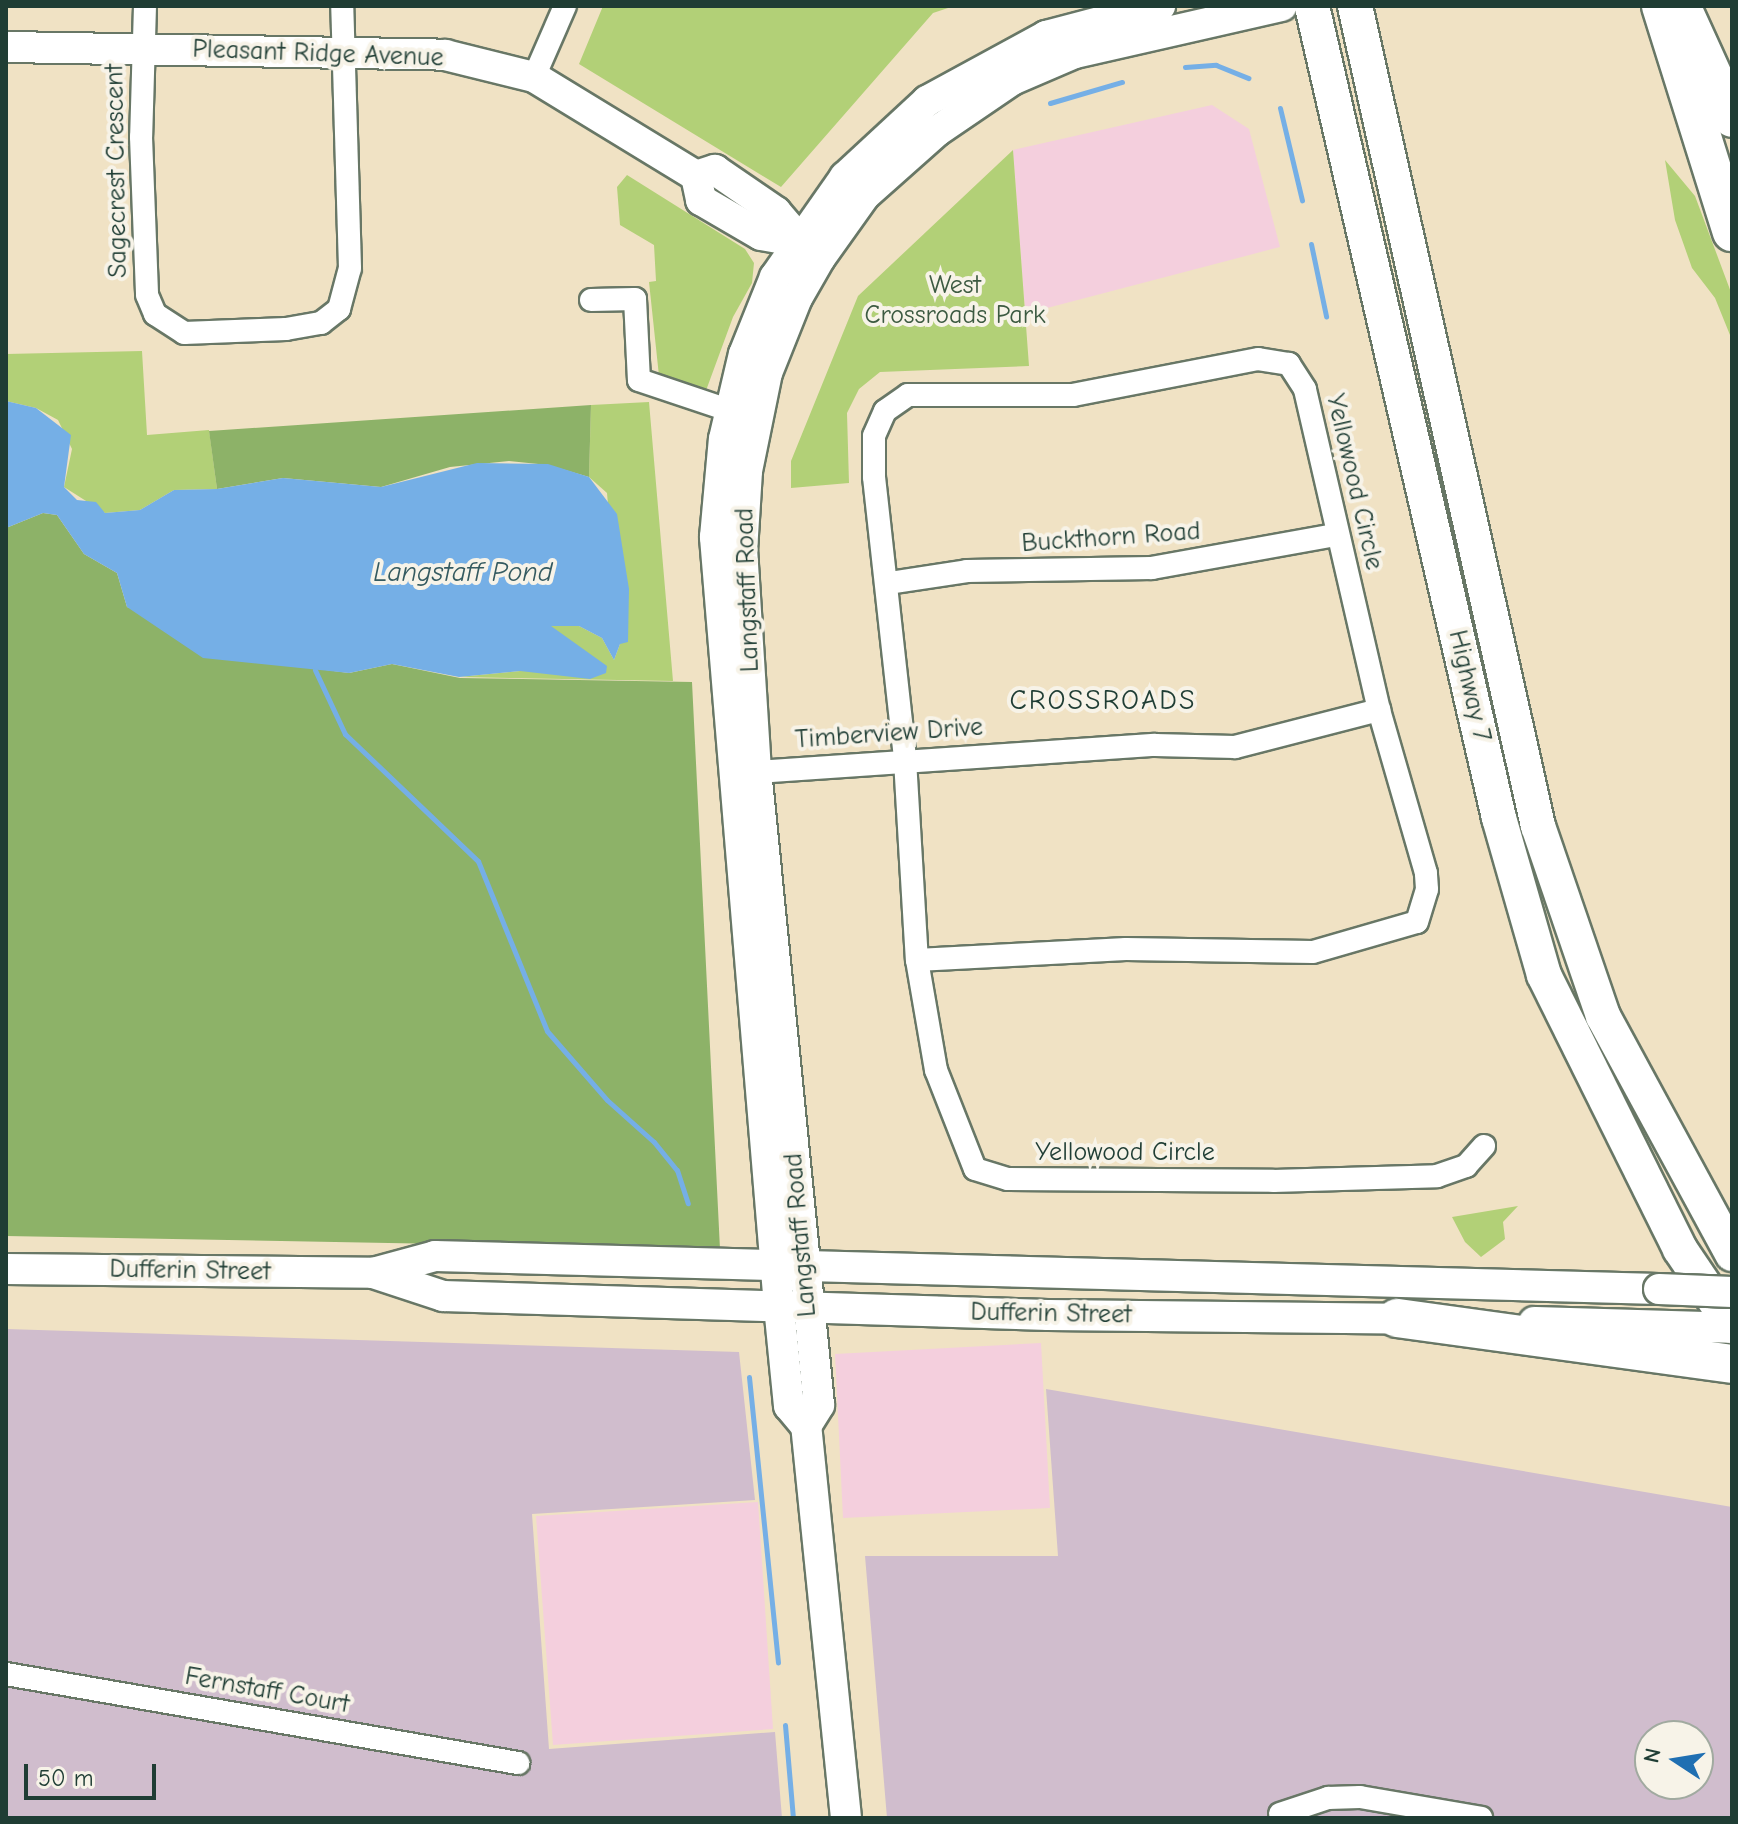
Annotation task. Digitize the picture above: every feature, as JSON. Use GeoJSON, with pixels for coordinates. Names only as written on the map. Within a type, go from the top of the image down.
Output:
{"type":"FeatureCollection","features":[{"type":"Feature","properties":{"kind":"highway"},"geometry":{"type":"LineString","coordinates":[[1661,6],[1732,232]]}},
{"type":"Feature","properties":{"kind":"highway"},"geometry":{"type":"LineString","coordinates":[[1681,6],[1732,118]]}},
{"type":"Feature","properties":{"kind":"highway"},"geometry":{"type":"LineString","coordinates":[[1397,1318],[1720,1363]]}},
{"type":"Feature","properties":{"kind":"main road","name":"Langstaff Road"},"geometry":{"type":"LineString","coordinates":[[745,773],[742,551],[747,471],[767,373],[797,298],[810,250],[845,177],[927,101],[1046,36],[1160,6]]}},
{"type":"Feature","properties":{"kind":"main road","name":"Langstaff Road"},"geometry":{"type":"LineString","coordinates":[[846,1818],[806,1426],[819,1405],[793,1306],[745,773],[715,537],[731,411],[744,354],[770,289],[865,195],[937,131],[1012,80],[1129,38],[1282,6]]}},
{"type":"Feature","properties":{"kind":"main road","name":"Highway 7"},"geometry":{"type":"LineString","coordinates":[[1312,6],[1499,818],[1544,975],[1680,1249],[1732,1327]]}},
{"type":"Feature","properties":{"kind":"main road","name":"Highway 7"},"geometry":{"type":"LineString","coordinates":[[1355,6],[1538,826],[1603,1016],[1732,1254]]}},
{"type":"Feature","properties":{"kind":"main road","name":"Pleasant Ridge Avenue"},"geometry":{"type":"LineString","coordinates":[[6,47],[341,50],[445,55],[534,77],[696,176],[701,200],[761,235],[810,250]]}},
{"type":"Feature","properties":{"kind":"main road","name":"Dufferin Street"},"geometry":{"type":"LineString","coordinates":[[6,1269],[373,1273],[435,1256],[1732,1292]]}},
{"type":"Feature","properties":{"kind":"main road","name":"Dufferin Street"},"geometry":{"type":"LineString","coordinates":[[373,1273],[443,1296],[1048,1315],[1397,1318],[1732,1327]]}},
{"type":"Feature","properties":{"kind":"street","name":"Sagecrest Crescent"},"geometry":{"type":"LineString","coordinates":[[145,6],[147,295],[155,314],[184,333],[286,329],[321,323],[339,309],[350,268],[342,6]]}},
{"type":"Feature","properties":{"kind":"street"},"geometry":{"type":"LineString","coordinates":[[534,77],[565,6]]}},
{"type":"Feature","properties":{"kind":"street"},"geometry":{"type":"LineString","coordinates":[[591,300],[635,299],[639,380],[731,411]]}},
{"type":"Feature","properties":{"kind":"street","name":"Yellowood Circle"},"geometry":{"type":"LineString","coordinates":[[917,960],[1126,949],[1313,952],[1417,922],[1427,889],[1426,873],[1379,710],[1336,535],[1305,389],[1289,364],[1258,359],[1073,395],[908,395],[893,402],[874,436],[874,477],[889,583],[905,760],[917,960],[927,1036],[948,1111],[970,1161],[987,1175],[1043,1182],[1437,1176],[1466,1166],[1484,1146]]}},
{"type":"Feature","properties":{"kind":"street","name":"Buckthorn Road"},"geometry":{"type":"LineString","coordinates":[[889,583],[967,571],[1152,568],[1336,535]]}},
{"type":"Feature","properties":{"kind":"street","name":"Timberview Drive"},"geometry":{"type":"LineString","coordinates":[[745,773],[1155,745],[1235,747],[1379,710]]}},
{"type":"Feature","properties":{"kind":"street","name":"Fernstaff Court"},"geometry":{"type":"LineString","coordinates":[[6,1674],[518,1763]]}},
{"type":"Feature","properties":{"kind":"street"},"geometry":{"type":"LineString","coordinates":[[1280,1814],[1328,1798],[1360,1797],[1481,1818]]}},
{"type":"Feature","properties":{"kind":"shaded area"},"geometry":{"type":"Polygon","coordinates":[[[1212,105],[1249,129],[1280,247],[1047,308],[1025,310],[1013,150],[1212,105]]]}},
{"type":"Feature","properties":{"kind":"shaded area"},"geometry":{"type":"Polygon","coordinates":[[[6,1329],[739,1352],[755,1500],[532,1514],[549,1749],[775,1732],[782,1818],[6,1818],[6,1329]]]}},
{"type":"Feature","properties":{"kind":"shaded area"},"geometry":{"type":"Polygon","coordinates":[[[1041,1343],[1050,1508],[843,1518],[835,1354],[1041,1343]]]}},
{"type":"Feature","properties":{"kind":"shaded area"},"geometry":{"type":"Polygon","coordinates":[[[1046,1389],[1732,1507],[1732,1818],[887,1818],[865,1556],[1058,1556],[1046,1389]]]}},
{"type":"Feature","properties":{"kind":"shaded area"},"geometry":{"type":"Polygon","coordinates":[[[758,1502],[773,1729],[553,1745],[536,1516],[758,1502]]]}},
{"type":"Feature","properties":{"kind":"green space"},"geometry":{"type":"Polygon","coordinates":[[[603,6],[954,6],[933,13],[781,187],[579,64],[603,6]]]}},
{"type":"Feature","properties":{"kind":"green space","name":"West Crossroads Park"},"geometry":{"type":"Polygon","coordinates":[[[1013,150],[1029,366],[880,372],[859,389],[847,413],[849,483],[791,488],[791,461],[858,296],[1013,150]]]}},
{"type":"Feature","properties":{"kind":"green space"},"geometry":{"type":"Polygon","coordinates":[[[1665,160],[1695,196],[1732,295],[1732,340],[1715,298],[1692,268],[1675,220],[1665,160]]]}},
{"type":"Feature","properties":{"kind":"green space"},"geometry":{"type":"Polygon","coordinates":[[[627,175],[745,249],[754,263],[752,283],[733,317],[704,396],[659,376],[649,282],[656,281],[654,245],[620,225],[617,187],[627,175]]]}},
{"type":"Feature","properties":{"kind":"green space"},"geometry":{"type":"Polygon","coordinates":[[[142,351],[147,435],[209,430],[217,489],[174,490],[140,510],[105,513],[64,487],[72,449],[58,420],[36,408],[6,401],[6,354],[142,351]]]}},
{"type":"Feature","properties":{"kind":"green space"},"geometry":{"type":"Polygon","coordinates":[[[649,402],[673,681],[459,677],[520,671],[562,637],[550,627],[555,623],[579,626],[602,638],[614,660],[620,644],[607,493],[589,477],[591,405],[649,402]]]}},
{"type":"Feature","properties":{"kind":"green space"},"geometry":{"type":"Polygon","coordinates":[[[591,405],[589,477],[548,465],[509,461],[450,467],[381,487],[283,478],[217,489],[209,431],[591,405]]]}},
{"type":"Feature","properties":{"kind":"green space"},"geometry":{"type":"Polygon","coordinates":[[[43,513],[57,515],[84,554],[117,573],[127,607],[279,664],[349,673],[392,664],[460,678],[692,682],[720,1249],[6,1236],[6,528],[43,513]]]}},
{"type":"Feature","properties":{"kind":"green space"},"geometry":{"type":"Polygon","coordinates":[[[1518,1206],[1503,1222],[1505,1239],[1481,1257],[1465,1242],[1452,1217],[1518,1206]]]}},
{"type":"Feature","properties":{"kind":"water","name":"Langstaff Pond"},"geometry":{"type":"Polygon","coordinates":[[[6,401],[36,408],[71,435],[64,487],[77,500],[96,502],[105,513],[140,510],[174,490],[217,489],[283,478],[381,487],[477,463],[548,464],[589,477],[617,514],[629,589],[628,642],[620,644],[614,660],[602,638],[579,626],[551,626],[607,666],[606,673],[590,679],[520,671],[459,677],[392,664],[349,673],[203,658],[127,607],[117,573],[84,554],[57,515],[43,513],[6,528],[6,401]]]}},
{"type":"Feature","properties":{"kind":"waterway"},"geometry":{"type":"LineString","coordinates":[[1185,67],[1216,65],[1248,78]]}},
{"type":"Feature","properties":{"kind":"waterway"},"geometry":{"type":"LineString","coordinates":[[1050,103],[1122,82]]}},
{"type":"Feature","properties":{"kind":"waterway"},"geometry":{"type":"LineString","coordinates":[[1280,108],[1302,200]]}},
{"type":"Feature","properties":{"kind":"waterway"},"geometry":{"type":"LineString","coordinates":[[1311,244],[1326,316]]}},
{"type":"Feature","properties":{"kind":"waterway"},"geometry":{"type":"LineString","coordinates":[[315,670],[345,734],[478,861],[547,1031],[607,1100],[654,1142],[677,1170],[688,1203]]}},
{"type":"Feature","properties":{"kind":"waterway"},"geometry":{"type":"LineString","coordinates":[[749,1377],[778,1663]]}},
{"type":"Feature","properties":{"kind":"waterway"},"geometry":{"type":"LineString","coordinates":[[785,1725],[793,1818]]}},
{"type":"Feature","properties":{"kind":"district","name":"CROSSROADS"},"geometry":{"type":"Point","coordinates":[1103,700]}}]}
